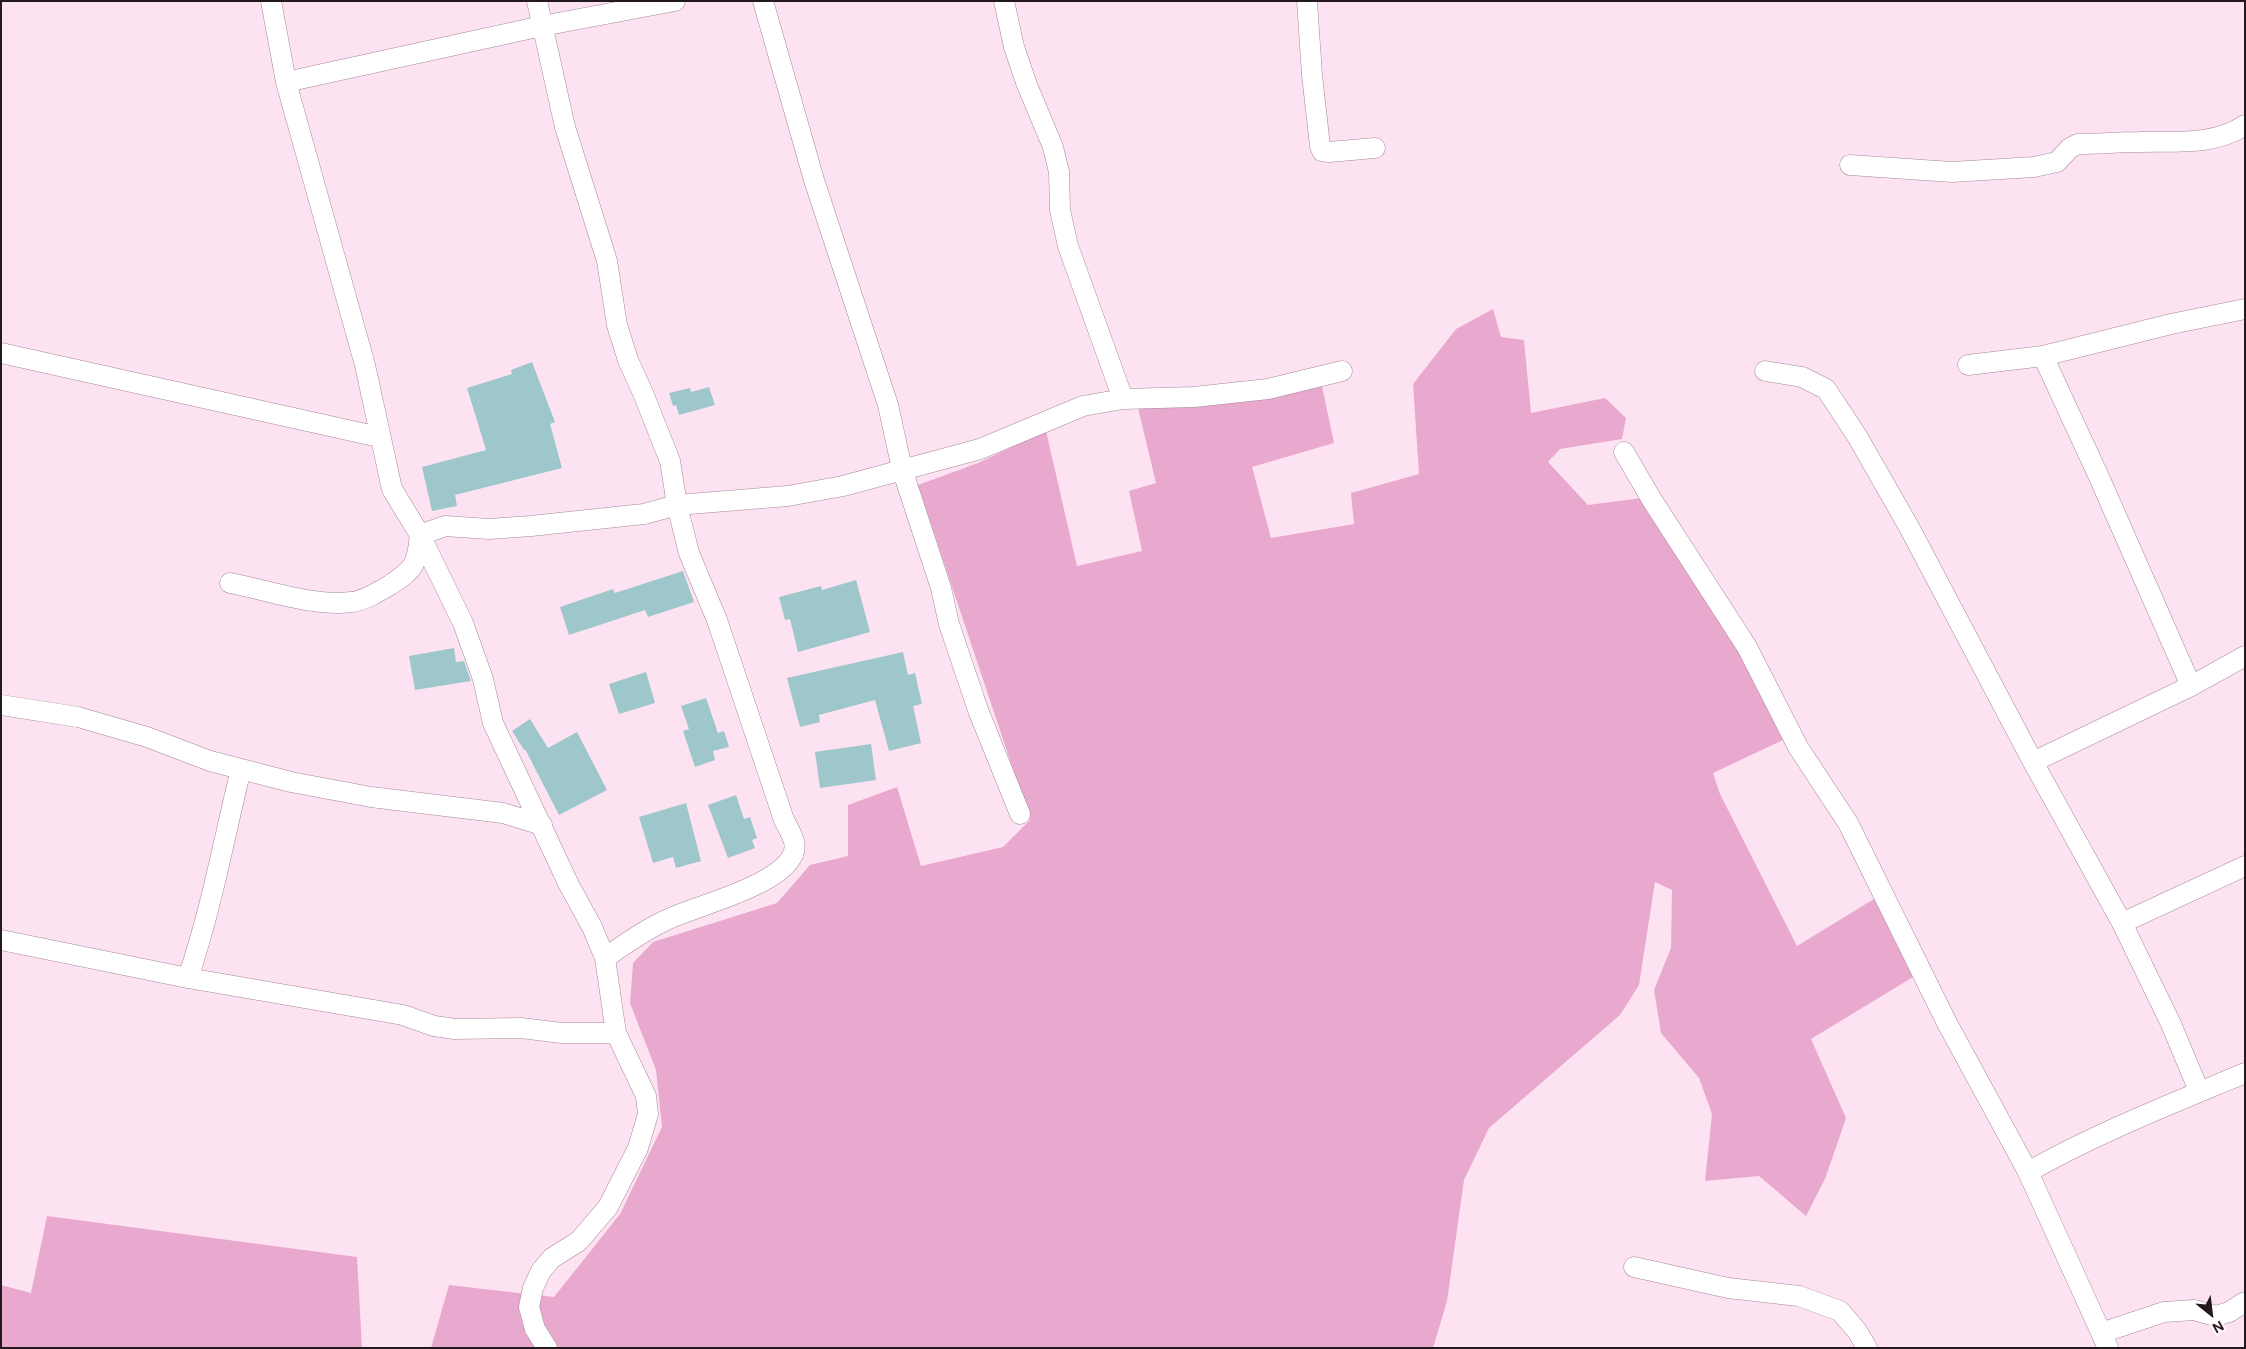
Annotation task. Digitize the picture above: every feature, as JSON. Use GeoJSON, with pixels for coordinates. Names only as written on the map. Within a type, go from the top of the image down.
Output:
{"type":"FeatureCollection","features":[{"type":"Feature","properties":{"kind":"street"},"geometry":{"type":"LineString","coordinates":[[271,1],[286,82],[365,365],[379,437],[392,489],[420,535],[463,623],[482,679],[493,723],[569,885],[592,927],[605,958],[616,1033],[646,1096],[648,1114],[638,1148],[608,1207],[579,1241],[552,1258],[541,1271],[533,1288],[528,1307],[535,1328],[547,1348]]}},
{"type":"Feature","properties":{"kind":"street"},"geometry":{"type":"LineString","coordinates":[[538,1],[565,127],[607,261],[617,325],[628,360],[670,461],[677,506],[689,553],[718,620],[784,820],[796,846],[792,858],[780,871],[745,889],[672,917],[631,939],[605,958]]}},
{"type":"Feature","properties":{"kind":"street"},"geometry":{"type":"LineString","coordinates":[[286,82],[542,26],[675,1]]}},
{"type":"Feature","properties":{"kind":"street"},"geometry":{"type":"LineString","coordinates":[[763,1],[814,180],[888,405],[902,469],[941,588],[957,651],[978,710],[1020,814]]}},
{"type":"Feature","properties":{"kind":"street"},"geometry":{"type":"LineString","coordinates":[[1004,1],[1014,47],[1027,85],[1053,146],[1059,172],[1060,210],[1068,246],[1123,399]]}},
{"type":"Feature","properties":{"kind":"street"},"geometry":{"type":"LineString","coordinates":[[1307,1],[1312,75],[1320,146],[1322,150],[1329,152],[1375,148]]}},
{"type":"Feature","properties":{"kind":"street"},"geometry":{"type":"LineString","coordinates":[[1850,165],[1952,172],[2034,166],[2057,162],[2070,148],[2078,144],[2174,143],[2208,139],[2234,132],[2245,125]]}},
{"type":"Feature","properties":{"kind":"street"},"geometry":{"type":"LineString","coordinates":[[1968,364],[2043,356],[2171,324],[2245,309]]}},
{"type":"Feature","properties":{"kind":"street"},"geometry":{"type":"LineString","coordinates":[[1,353],[379,437]]}},
{"type":"Feature","properties":{"kind":"street"},"geometry":{"type":"LineString","coordinates":[[2043,356],[2100,477],[2191,686]]}},
{"type":"Feature","properties":{"kind":"street"},"geometry":{"type":"LineString","coordinates":[[420,535],[445,526],[489,529],[531,526],[644,514],[677,506],[788,496],[843,486],[980,449],[1083,406],[1123,399],[1194,397],[1268,389],[1342,371]]}},
{"type":"Feature","properties":{"kind":"street"},"geometry":{"type":"LineString","coordinates":[[1765,371],[1802,378],[1826,389],[1857,436],[1909,527],[2033,762],[2122,923],[2168,1016],[2199,1091]]}},
{"type":"Feature","properties":{"kind":"street"},"geometry":{"type":"LineString","coordinates":[[1624,452],[1652,500],[1747,647],[1798,747],[1848,823],[1947,1023],[2028,1172],[2105,1340],[2164,1312],[2194,1310],[2216,1316],[2229,1312],[2245,1302]]}},
{"type":"Feature","properties":{"kind":"street"},"geometry":{"type":"LineString","coordinates":[[230,583],[325,603],[354,602],[385,588],[409,572],[418,557],[420,535]]}},
{"type":"Feature","properties":{"kind":"street"},"geometry":{"type":"LineString","coordinates":[[2033,762],[2108,724],[2191,686],[2245,656]]}},
{"type":"Feature","properties":{"kind":"street"},"geometry":{"type":"LineString","coordinates":[[1,705],[78,717],[147,737],[210,761],[291,782],[371,797],[503,813],[542,825]]}},
{"type":"Feature","properties":{"kind":"street"},"geometry":{"type":"LineString","coordinates":[[188,978],[202,939],[216,884],[241,769]]}},
{"type":"Feature","properties":{"kind":"street"},"geometry":{"type":"LineString","coordinates":[[503,813],[524,790]]}},
{"type":"Feature","properties":{"kind":"street"},"geometry":{"type":"LineString","coordinates":[[2122,923],[2245,866]]}},
{"type":"Feature","properties":{"kind":"street"},"geometry":{"type":"LineString","coordinates":[[1,940],[188,978],[403,1014],[434,1026],[455,1029],[521,1028],[562,1033],[616,1033]]}},
{"type":"Feature","properties":{"kind":"street"},"geometry":{"type":"LineString","coordinates":[[2028,1172],[2094,1137],[2245,1073]]}},
{"type":"Feature","properties":{"kind":"street"},"geometry":{"type":"LineString","coordinates":[[1634,1267],[1728,1288],[1799,1296],[1840,1311],[1857,1331],[1867,1348]]}},
{"type":"Feature","properties":{"kind":"shaded area"},"geometry":{"type":"Polygon","coordinates":[[[1493,309],[1501,337],[1524,340],[1531,413],[1605,398],[1626,418],[1622,439],[1560,449],[1548,462],[1588,505],[1642,498],[1723,620],[1783,740],[1713,773],[1720,794],[1797,946],[1874,899],[1913,977],[1811,1039],[1846,1118],[1825,1179],[1806,1216],[1759,1176],[1705,1181],[1712,1114],[1699,1078],[1661,1033],[1654,990],[1671,948],[1672,890],[1655,882],[1639,985],[1620,1015],[1489,1128],[1464,1180],[1447,1301],[1433,1348],[431,1348],[449,1285],[554,1297],[620,1214],[662,1127],[656,1070],[630,1003],[633,963],[653,942],[777,903],[810,865],[848,856],[848,805],[897,787],[921,866],[1003,847],[1030,820],[918,485],[978,463],[1046,431],[1077,566],[1142,551],[1129,491],[1156,483],[1138,408],[1322,386],[1334,443],[1252,467],[1271,538],[1354,524],[1351,493],[1419,474],[1413,384],[1456,329],[1493,309]]]}},
{"type":"Feature","properties":{"kind":"shaded area"},"geometry":{"type":"Polygon","coordinates":[[[47,1216],[357,1257],[362,1348],[1,1348],[1,1285],[31,1293],[47,1216]]]}},
{"type":"Feature","properties":{"kind":"building"},"geometry":{"type":"Polygon","coordinates":[[[532,362],[555,422],[550,424],[562,468],[455,495],[457,506],[432,511],[422,467],[486,450],[467,388],[512,374],[511,370],[532,362]]]}},
{"type":"Feature","properties":{"kind":"building"},"geometry":{"type":"Polygon","coordinates":[[[709,387],[715,405],[679,415],[676,405],[673,406],[669,393],[690,388],[691,392],[709,387]]]}},
{"type":"Feature","properties":{"kind":"building"},"geometry":{"type":"Polygon","coordinates":[[[683,571],[694,602],[648,617],[645,610],[569,635],[560,607],[613,589],[615,593],[683,571]]]}},
{"type":"Feature","properties":{"kind":"building"},"geometry":{"type":"Polygon","coordinates":[[[856,580],[870,632],[798,652],[790,619],[785,620],[779,597],[821,586],[822,590],[856,580]]]}},
{"type":"Feature","properties":{"kind":"building"},"geometry":{"type":"Polygon","coordinates":[[[454,648],[456,662],[464,661],[471,681],[415,690],[409,656],[454,648]]]}},
{"type":"Feature","properties":{"kind":"building"},"geometry":{"type":"Polygon","coordinates":[[[903,652],[908,675],[915,673],[922,704],[913,706],[921,743],[889,751],[875,700],[819,715],[820,722],[800,727],[787,678],[903,652]]]}},
{"type":"Feature","properties":{"kind":"building"},"geometry":{"type":"Polygon","coordinates":[[[646,672],[655,703],[619,714],[609,684],[646,672]]]}},
{"type":"Feature","properties":{"kind":"building"},"geometry":{"type":"Polygon","coordinates":[[[706,698],[718,733],[724,731],[729,747],[713,751],[715,760],[695,767],[683,731],[689,729],[681,706],[706,698]]]}},
{"type":"Feature","properties":{"kind":"building"},"geometry":{"type":"Polygon","coordinates":[[[530,719],[548,748],[577,732],[607,790],[559,815],[525,749],[512,731],[530,719]]]}},
{"type":"Feature","properties":{"kind":"building"},"geometry":{"type":"Polygon","coordinates":[[[871,744],[876,780],[820,788],[815,752],[871,744]]]}},
{"type":"Feature","properties":{"kind":"building"},"geometry":{"type":"Polygon","coordinates":[[[736,795],[744,819],[750,817],[757,838],[752,840],[755,848],[728,858],[708,805],[736,795]]]}},
{"type":"Feature","properties":{"kind":"building"},"geometry":{"type":"Polygon","coordinates":[[[686,803],[701,861],[676,868],[673,857],[653,863],[639,817],[686,803]]]}}]}
